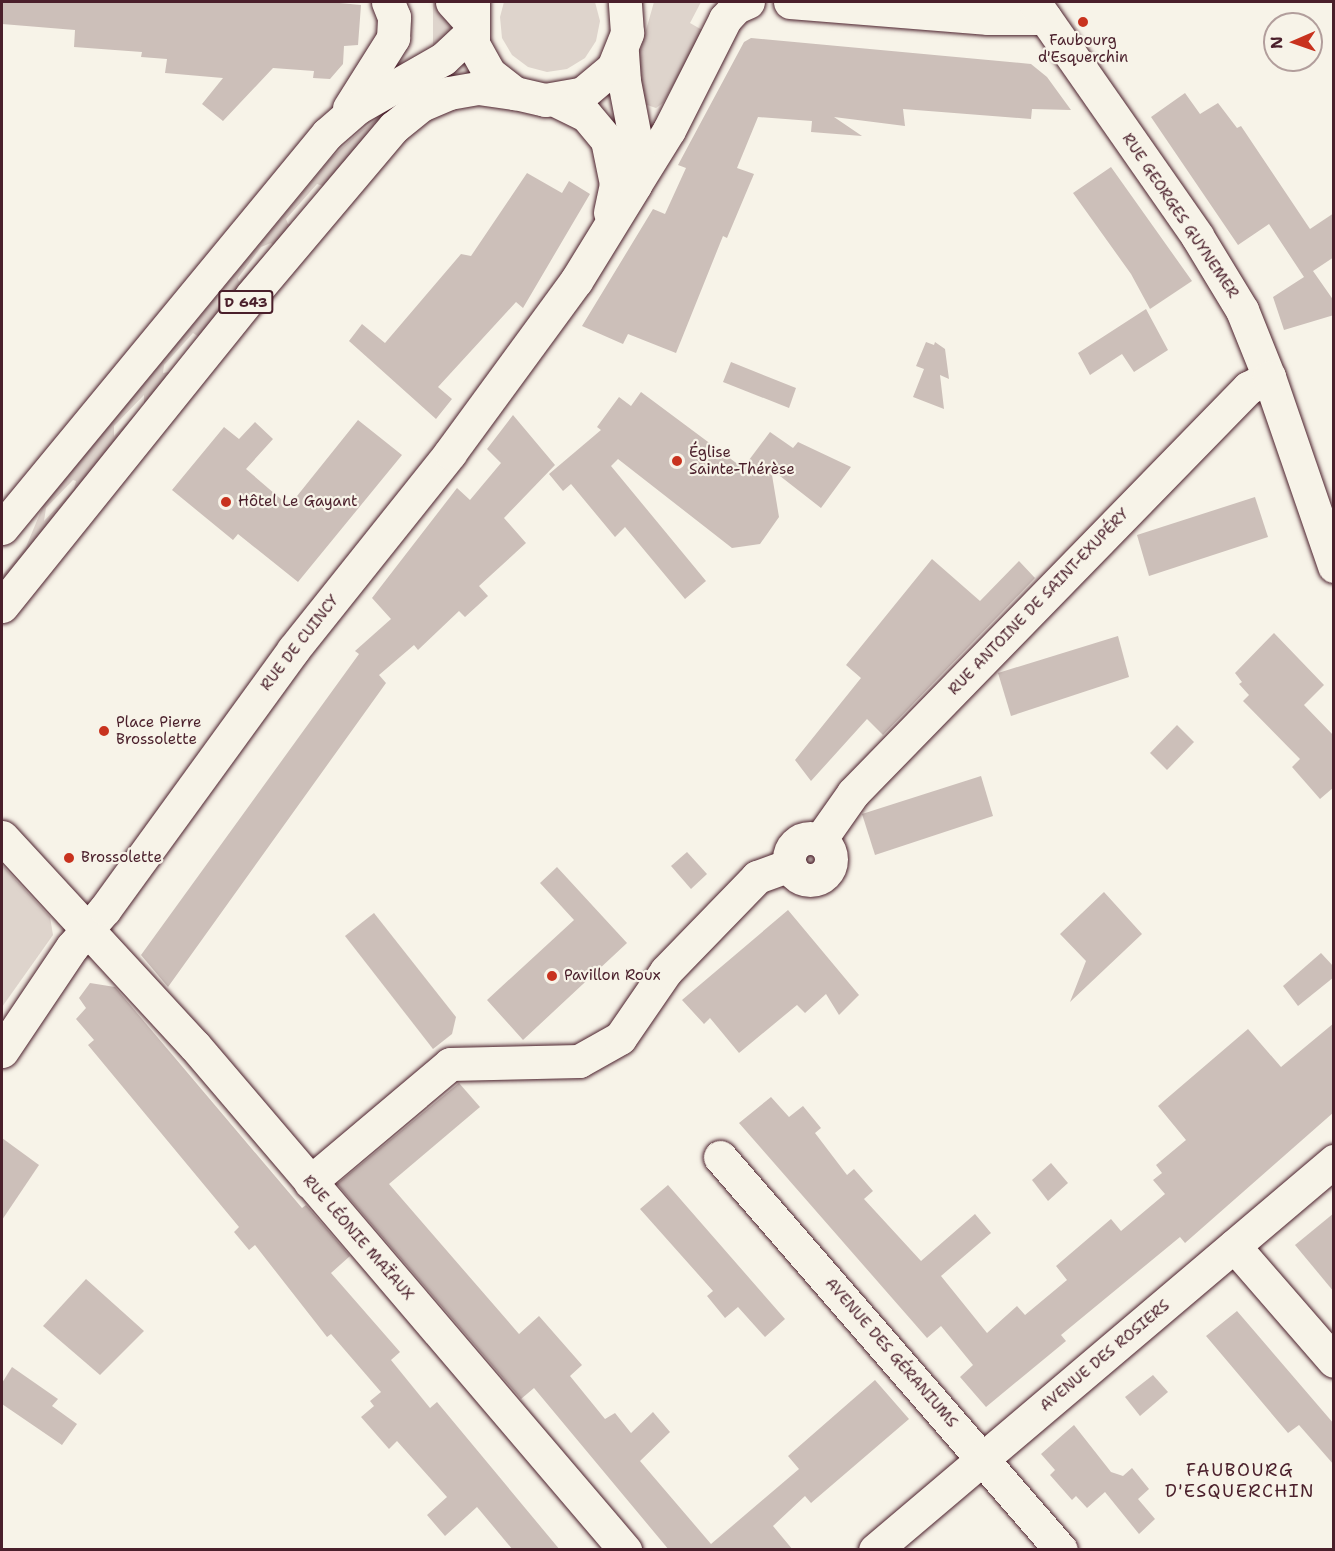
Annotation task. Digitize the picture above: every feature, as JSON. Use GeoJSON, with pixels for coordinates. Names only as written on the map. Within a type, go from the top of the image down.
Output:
{"type":"FeatureCollection","features":[{"type":"Feature","properties":{"kind":"street","name":"D 643"},"geometry":{"type":"LineString","coordinates":[[2,528],[341,120],[390,46],[395,28],[387,2]]}},
{"type":"Feature","properties":{"kind":"street","name":"RUE DE CUINCY"},"geometry":{"type":"LineString","coordinates":[[2,1051],[88,929],[293,650],[450,453],[552,317],[669,130],[687,88],[724,19],[744,2]]}},
{"type":"Feature","properties":{"kind":"street"},"geometry":{"type":"LineString","coordinates":[[790,2],[948,9],[1040,10]]}},
{"type":"Feature","properties":{"kind":"street","name":"RUE GEORGES GUYNEMER"},"geometry":{"type":"LineString","coordinates":[[1040,10],[1233,293],[1269,377],[1330,546]]}},
{"type":"Feature","properties":{"kind":"street","name":"D 643"},"geometry":{"type":"LineString","coordinates":[[341,120],[382,92],[443,59],[466,15]]}},
{"type":"Feature","properties":{"kind":"street"},"geometry":{"type":"LineString","coordinates":[[466,15],[483,64],[496,81],[515,93],[555,100],[583,93],[600,82],[629,19]]}},
{"type":"Feature","properties":{"kind":"street","name":"RUE DE CUINCY"},"geometry":{"type":"LineString","coordinates":[[629,19],[624,81],[634,124],[638,164],[635,185]]}},
{"type":"Feature","properties":{"kind":"street","name":"D 643"},"geometry":{"type":"LineString","coordinates":[[2,606],[251,296],[394,127],[421,105],[449,93],[478,88],[515,93]]}},
{"type":"Feature","properties":{"kind":"street","name":"RUE DE CUINCY"},"geometry":{"type":"LineString","coordinates":[[634,124],[662,115],[687,88]]}},
{"type":"Feature","properties":{"kind":"street","name":"RUE DE CUINCY"},"geometry":{"type":"LineString","coordinates":[[555,100],[586,115],[608,140],[616,184],[602,237]]}},
{"type":"Feature","properties":{"kind":"street","name":"RUE ANTOINE DE SAINT-EXUPÉRY"},"geometry":{"type":"LineString","coordinates":[[310,1182],[450,1064],[579,1061],[620,1038],[666,971],[757,877],[790,865],[789,857],[797,842],[812,838],[820,840],[861,785],[1248,388],[1269,377]]}},
{"type":"Feature","properties":{"kind":"street","name":"RUE LÉONIE MAÏAUX"},"geometry":{"type":"LineString","coordinates":[[2,837],[88,929],[310,1182],[625,1550]]}},
{"type":"Feature","properties":{"kind":"street","name":"AVENUE DES GÉRANIUMS"},"geometry":{"type":"LineString","coordinates":[[720,1157],[1060,1550]]}},
{"type":"Feature","properties":{"kind":"street","name":"AVENUE DES ROSIERS"},"geometry":{"type":"LineString","coordinates":[[875,1550],[1334,1161]]}},
{"type":"Feature","properties":{"kind":"street"},"geometry":{"type":"LineString","coordinates":[[1234,1246],[1334,1360]]}},
{"type":"Feature","properties":{"kind":"shaded area"},"geometry":{"type":"Polygon","coordinates":[[[433,2],[440,2],[453,22],[448,35],[433,45],[433,2]]]}},
{"type":"Feature","properties":{"kind":"shaded area"},"geometry":{"type":"Polygon","coordinates":[[[504,2],[595,2],[600,21],[596,41],[585,58],[567,69],[547,72],[528,67],[512,55],[502,38],[500,17],[504,2]]]}},
{"type":"Feature","properties":{"kind":"shaded area"},"geometry":{"type":"Polygon","coordinates":[[[654,2],[701,2],[690,23],[704,31],[663,103],[656,108],[644,104],[635,69],[654,2]]]}},
{"type":"Feature","properties":{"kind":"shaded area"},"geometry":{"type":"Polygon","coordinates":[[[408,96],[2,584],[2,576],[26,547],[43,506],[332,157],[358,133],[408,96]],[[317,184],[286,219],[288,224],[294,223],[323,186],[317,184]],[[271,243],[261,247],[238,278],[239,282],[273,245],[271,243]],[[193,333],[164,365],[163,373],[169,372],[199,337],[193,333]],[[144,395],[114,426],[114,436],[144,405],[144,395]],[[73,480],[46,508],[44,521],[74,489],[76,481],[73,480]]]}},
{"type":"Feature","properties":{"kind":"shaded area"},"geometry":{"type":"Polygon","coordinates":[[[2,865],[50,917],[53,935],[2,1007],[2,865]]]}},
{"type":"Feature","properties":{"kind":"building"},"geometry":{"type":"Polygon","coordinates":[[[2,2],[329,2],[361,5],[358,45],[344,46],[343,64],[330,79],[313,78],[314,71],[273,68],[223,121],[202,104],[223,78],[165,73],[167,59],[141,57],[142,52],[74,47],[75,30],[2,24],[2,2]]]}},
{"type":"Feature","properties":{"kind":"building"},"geometry":{"type":"Polygon","coordinates":[[[751,38],[1031,64],[1047,77],[1071,110],[1032,109],[1031,119],[903,109],[905,126],[834,117],[862,136],[811,132],[812,121],[758,117],[737,168],[754,174],[727,238],[723,236],[676,353],[628,334],[623,344],[582,326],[653,209],[665,214],[686,168],[678,165],[744,42],[751,38]]]}},
{"type":"Feature","properties":{"kind":"building"},"geometry":{"type":"Polygon","coordinates":[[[1185,93],[1200,114],[1218,103],[1237,128],[1241,126],[1310,229],[1334,213],[1334,257],[1313,271],[1334,301],[1334,315],[1284,330],[1273,297],[1304,277],[1269,224],[1238,245],[1151,117],[1185,93]]]}},
{"type":"Feature","properties":{"kind":"building"},"geometry":{"type":"Polygon","coordinates":[[[1111,167],[1192,281],[1150,309],[1131,274],[1073,193],[1111,167]]]}},
{"type":"Feature","properties":{"kind":"building"},"geometry":{"type":"Polygon","coordinates":[[[527,173],[562,193],[569,181],[590,194],[523,308],[516,302],[438,387],[452,399],[436,419],[349,341],[362,324],[385,343],[461,254],[471,256],[527,173]]]}},
{"type":"Feature","properties":{"kind":"building"},"geometry":{"type":"Polygon","coordinates":[[[1146,309],[1168,350],[1134,372],[1122,354],[1090,375],[1078,353],[1146,309]]]}},
{"type":"Feature","properties":{"kind":"building"},"geometry":{"type":"Polygon","coordinates":[[[926,342],[934,345],[935,342],[945,349],[949,379],[940,375],[944,409],[913,397],[924,369],[916,366],[926,342]]]}},
{"type":"Feature","properties":{"kind":"building"},"geometry":{"type":"Polygon","coordinates":[[[731,362],[796,388],[789,408],[723,382],[731,362]]]}},
{"type":"Feature","properties":{"kind":"building"},"geometry":{"type":"Polygon","coordinates":[[[641,392],[743,468],[770,432],[793,448],[798,442],[851,467],[821,508],[771,469],[779,517],[760,544],[732,548],[618,459],[611,466],[706,581],[685,599],[625,527],[615,537],[571,484],[563,491],[549,474],[601,430],[597,427],[619,397],[631,406],[641,392]]]}},
{"type":"Feature","properties":{"kind":"building"},"geometry":{"type":"Polygon","coordinates":[[[513,415],[555,465],[504,518],[526,543],[479,586],[488,596],[465,617],[459,611],[418,650],[414,645],[379,675],[386,683],[168,987],[141,955],[359,654],[355,651],[391,619],[372,598],[457,488],[470,500],[501,463],[487,449],[513,415]]]}},
{"type":"Feature","properties":{"kind":"building","name":"Hôtel Le Gayant"},"geometry":{"type":"Polygon","coordinates":[[[358,420],[402,455],[298,582],[238,534],[233,540],[172,490],[224,427],[239,439],[255,422],[273,439],[246,469],[289,506],[358,420]]]}},
{"type":"Feature","properties":{"kind":"building"},"geometry":{"type":"Polygon","coordinates":[[[1255,497],[1268,537],[1149,576],[1137,535],[1255,497]]]}},
{"type":"Feature","properties":{"kind":"building"},"geometry":{"type":"Polygon","coordinates":[[[932,559],[980,601],[1019,561],[1035,578],[883,735],[867,719],[811,781],[795,760],[861,678],[846,665],[932,559]]]}},
{"type":"Feature","properties":{"kind":"building"},"geometry":{"type":"Polygon","coordinates":[[[1274,633],[1324,685],[1304,705],[1334,736],[1334,787],[1320,799],[1292,767],[1300,759],[1243,701],[1249,695],[1239,684],[1242,682],[1235,673],[1274,633]]]}},
{"type":"Feature","properties":{"kind":"building"},"geometry":{"type":"Polygon","coordinates":[[[1118,636],[1129,677],[1011,716],[998,673],[1118,636]]]}},
{"type":"Feature","properties":{"kind":"building"},"geometry":{"type":"Polygon","coordinates":[[[1177,725],[1194,742],[1167,770],[1150,753],[1177,725]]]}},
{"type":"Feature","properties":{"kind":"building"},"geometry":{"type":"Polygon","coordinates":[[[981,776],[993,816],[875,855],[862,814],[981,776]]]}},
{"type":"Feature","properties":{"kind":"building"},"geometry":{"type":"Polygon","coordinates":[[[687,852],[707,874],[691,889],[671,866],[687,852]]]}},
{"type":"Feature","properties":{"kind":"building","name":"Pavillon Roux"},"geometry":{"type":"Polygon","coordinates":[[[557,867],[627,943],[523,1040],[487,1000],[574,920],[540,883],[557,867]]]}},
{"type":"Feature","properties":{"kind":"building"},"geometry":{"type":"Polygon","coordinates":[[[1104,892],[1142,934],[1070,1002],[1086,961],[1060,934],[1104,892]]]}},
{"type":"Feature","properties":{"kind":"building"},"geometry":{"type":"Polygon","coordinates":[[[788,910],[859,995],[839,1015],[826,994],[805,1013],[797,1005],[739,1053],[710,1018],[704,1024],[682,1000],[788,910]]]}},
{"type":"Feature","properties":{"kind":"building"},"geometry":{"type":"Polygon","coordinates":[[[374,913],[456,1017],[452,1034],[433,1049],[345,936],[374,913]]]}},
{"type":"Feature","properties":{"kind":"building"},"geometry":{"type":"Polygon","coordinates":[[[1321,953],[1334,967],[1334,977],[1298,1006],[1283,986],[1321,953]]]}},
{"type":"Feature","properties":{"kind":"building"},"geometry":{"type":"Polygon","coordinates":[[[90,983],[115,987],[302,1208],[306,1205],[350,1256],[331,1273],[400,1352],[391,1360],[430,1408],[437,1402],[560,1550],[513,1550],[477,1507],[445,1536],[427,1515],[447,1497],[397,1441],[389,1449],[361,1417],[374,1406],[370,1401],[381,1392],[331,1334],[327,1337],[255,1245],[249,1250],[234,1232],[239,1227],[88,1045],[94,1040],[76,1019],[86,1008],[79,998],[90,983]]]}},
{"type":"Feature","properties":{"kind":"building"},"geometry":{"type":"Polygon","coordinates":[[[1334,1023],[1334,1112],[1185,1243],[1180,1237],[1061,1335],[1066,1341],[986,1407],[960,1377],[973,1365],[941,1326],[927,1338],[739,1123],[771,1097],[789,1117],[803,1106],[821,1128],[815,1133],[847,1175],[854,1169],[873,1191],[864,1199],[921,1261],[975,1214],[991,1233],[941,1276],[987,1333],[1017,1306],[1025,1315],[1067,1280],[1056,1266],[1111,1219],[1121,1231],[1165,1194],[1153,1180],[1162,1173],[1156,1165],[1186,1140],[1158,1106],[1248,1029],[1281,1067],[1334,1023]]]}},
{"type":"Feature","properties":{"kind":"building"},"geometry":{"type":"Polygon","coordinates":[[[459,1083],[480,1107],[389,1184],[519,1334],[539,1316],[582,1365],[570,1376],[605,1419],[615,1413],[631,1433],[653,1412],[670,1432],[640,1461],[711,1544],[799,1469],[788,1456],[875,1380],[909,1419],[811,1503],[805,1496],[773,1526],[793,1550],[669,1550],[534,1388],[521,1399],[337,1184],[459,1083]]]}},
{"type":"Feature","properties":{"kind":"building"},"geometry":{"type":"Polygon","coordinates":[[[2,1138],[39,1165],[2,1220],[2,1138]]]}},
{"type":"Feature","properties":{"kind":"building"},"geometry":{"type":"Polygon","coordinates":[[[1051,1163],[1068,1183],[1048,1201],[1032,1180],[1051,1163]]]}},
{"type":"Feature","properties":{"kind":"building"},"geometry":{"type":"Polygon","coordinates":[[[668,1185],[785,1319],[765,1337],[738,1307],[725,1318],[707,1296],[713,1291],[640,1209],[668,1185]]]}},
{"type":"Feature","properties":{"kind":"building"},"geometry":{"type":"Polygon","coordinates":[[[1334,1213],[1334,1292],[1295,1245],[1334,1213]]]}},
{"type":"Feature","properties":{"kind":"building"},"geometry":{"type":"Polygon","coordinates":[[[86,1279],[144,1331],[100,1375],[43,1326],[86,1279]]]}},
{"type":"Feature","properties":{"kind":"building"},"geometry":{"type":"Polygon","coordinates":[[[1237,1311],[1334,1424],[1334,1465],[1299,1425],[1288,1433],[1206,1336],[1237,1311]]]}},
{"type":"Feature","properties":{"kind":"building"},"geometry":{"type":"Polygon","coordinates":[[[12,1367],[58,1399],[52,1406],[77,1424],[62,1445],[2,1404],[2,1383],[12,1367]]]}},
{"type":"Feature","properties":{"kind":"building"},"geometry":{"type":"Polygon","coordinates":[[[1153,1375],[1168,1392],[1140,1416],[1125,1397],[1153,1375]]]}},
{"type":"Feature","properties":{"kind":"building"},"geometry":{"type":"Polygon","coordinates":[[[1074,1425],[1111,1472],[1123,1476],[1132,1468],[1149,1489],[1138,1499],[1155,1519],[1139,1534],[1105,1492],[1087,1508],[1076,1496],[1072,1500],[1050,1475],[1055,1470],[1041,1454],[1074,1425]]]}},
{"type":"Feature","properties":{"kind":"place","name":"Faubourg d'Esquerchin"},"geometry":{"type":"Point","coordinates":[1083,22]}},
{"type":"Feature","properties":{"kind":"place","name":"Église Sainte-Thérèse"},"geometry":{"type":"Point","coordinates":[677,461]}},
{"type":"Feature","properties":{"kind":"place","name":"Hôtel Le Gayant"},"geometry":{"type":"Point","coordinates":[226,502]}},
{"type":"Feature","properties":{"kind":"place","name":"Place Pierre Brossolette"},"geometry":{"type":"Point","coordinates":[104,731]}},
{"type":"Feature","properties":{"kind":"place","name":"Brossolette"},"geometry":{"type":"Point","coordinates":[69,858]}},
{"type":"Feature","properties":{"kind":"place","name":"Pavillon Roux"},"geometry":{"type":"Point","coordinates":[552,976]}},
{"type":"Feature","properties":{"kind":"district","name":"FAUBOURG D'ESQUERCHIN"},"geometry":{"type":"Point","coordinates":[1240,1481]}}]}
